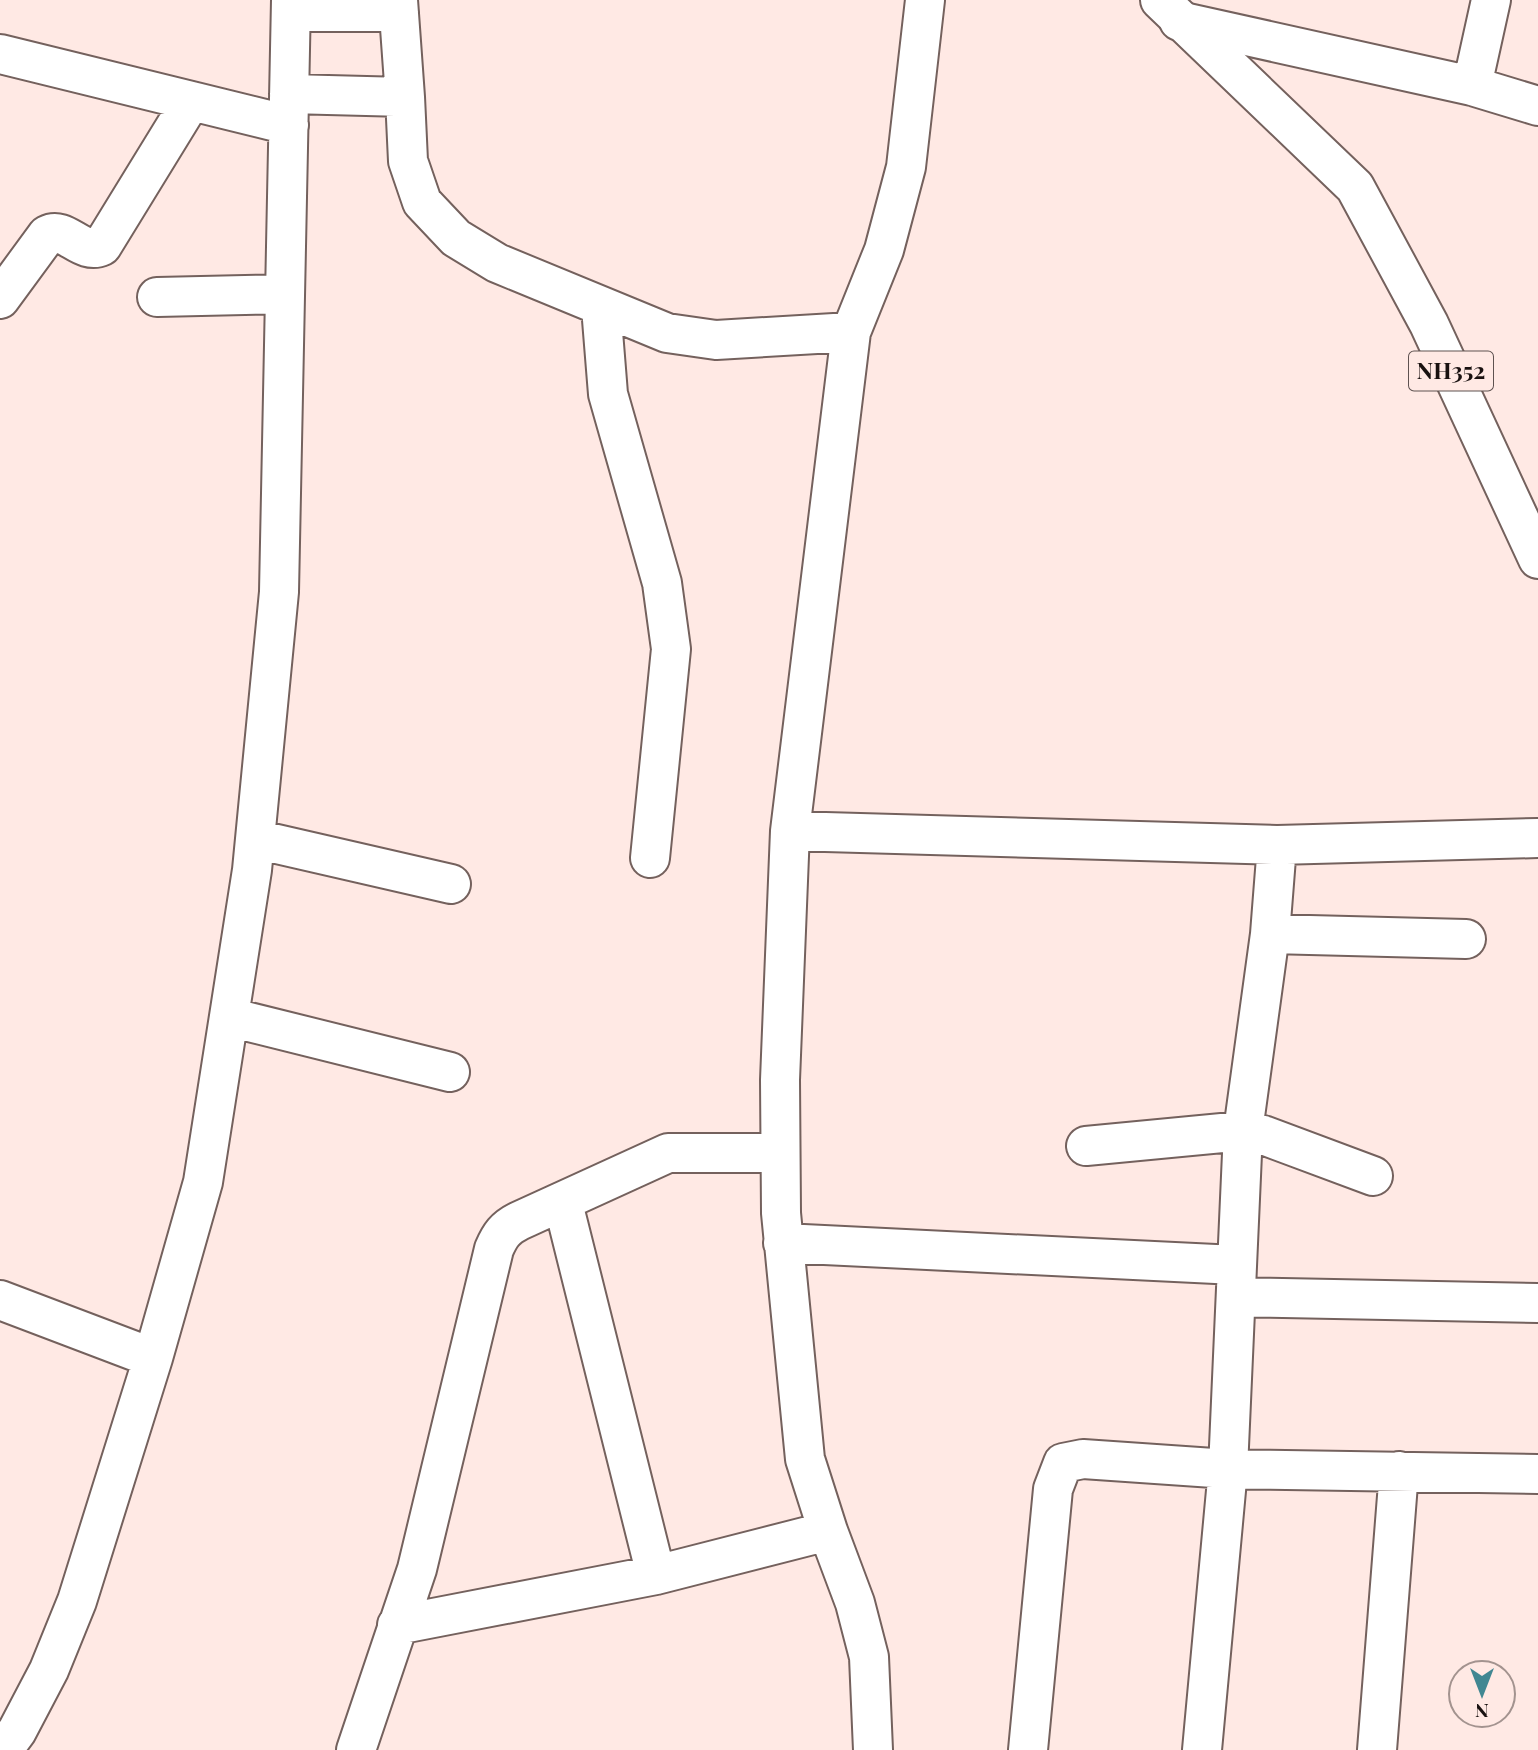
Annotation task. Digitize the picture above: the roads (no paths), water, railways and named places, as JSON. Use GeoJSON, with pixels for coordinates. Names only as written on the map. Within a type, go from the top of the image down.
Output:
{"type":"FeatureCollection","features":[{"type":"Feature","properties":{"kind":"main road"},"geometry":{"type":"LineString","coordinates":[[873,1750],[869,1657],[855,1603],[805,1459],[783,1243],[780,1153],[790,831],[851,332],[884,250],[906,167],[925,0]]}},
{"type":"Feature","properties":{"kind":"main road"},"geometry":{"type":"LineString","coordinates":[[1472,86],[1491,0]]}},
{"type":"Feature","properties":{"kind":"main road"},"geometry":{"type":"LineString","coordinates":[[6,1735],[50,1670],[77,1601],[153,1358],[203,1182],[255,839],[279,592],[291,6],[399,6],[408,162],[422,202],[456,238],[497,263],[667,333],[716,340],[851,332]]}},
{"type":"Feature","properties":{"kind":"main road"},"geometry":{"type":"LineString","coordinates":[[1169,10],[1472,86],[1538,106]]}},
{"type":"Feature","properties":{"kind":"main road","name":"NH352"},"geometry":{"type":"LineString","coordinates":[[1169,10],[1355,187],[1429,324],[1538,559]]}},
{"type":"Feature","properties":{"kind":"main road"},"geometry":{"type":"LineString","coordinates":[[0,54],[191,101],[289,109],[405,97]]}},
{"type":"Feature","properties":{"kind":"main road"},"geometry":{"type":"LineString","coordinates":[[0,299],[47,235],[58,233],[87,248],[102,246],[191,101]]}},
{"type":"Feature","properties":{"kind":"main road"},"geometry":{"type":"LineString","coordinates":[[157,297],[285,294]]}},
{"type":"Feature","properties":{"kind":"main road"},"geometry":{"type":"LineString","coordinates":[[601,307],[608,394],[662,583],[671,649],[650,858]]}},
{"type":"Feature","properties":{"kind":"main road"},"geometry":{"type":"LineString","coordinates":[[790,831],[1278,845],[1538,838]]}},
{"type":"Feature","properties":{"kind":"main road"},"geometry":{"type":"LineString","coordinates":[[255,839],[451,884]]}},
{"type":"Feature","properties":{"kind":"main road"},"geometry":{"type":"LineString","coordinates":[[1202,1750],[1228,1469],[1243,1131],[1270,934],[1278,845]]}},
{"type":"Feature","properties":{"kind":"main road"},"geometry":{"type":"LineString","coordinates":[[1270,934],[1466,939]]}},
{"type":"Feature","properties":{"kind":"main road"},"geometry":{"type":"LineString","coordinates":[[229,1017],[450,1072]]}},
{"type":"Feature","properties":{"kind":"main road"},"geometry":{"type":"LineString","coordinates":[[1086,1146],[1243,1131],[1263,1135],[1373,1175]]}},
{"type":"Feature","properties":{"kind":"main road"},"geometry":{"type":"LineString","coordinates":[[356,1750],[416,1569],[494,1249],[506,1227],[563,1203],[649,1159],[668,1153],[780,1153]]}},
{"type":"Feature","properties":{"kind":"main road"},"geometry":{"type":"LineString","coordinates":[[563,1203],[656,1575]]}},
{"type":"Feature","properties":{"kind":"main road"},"geometry":{"type":"LineString","coordinates":[[783,1243],[1538,1303]]}},
{"type":"Feature","properties":{"kind":"main road"},"geometry":{"type":"LineString","coordinates":[[0,1300],[153,1358]]}},
{"type":"Feature","properties":{"kind":"main road"},"geometry":{"type":"LineString","coordinates":[[1028,1750],[1053,1489],[1063,1463],[1083,1459],[1228,1469],[1538,1474]]}},
{"type":"Feature","properties":{"kind":"main road"},"geometry":{"type":"LineString","coordinates":[[1377,1750],[1399,1471]]}},
{"type":"Feature","properties":{"kind":"main road"},"geometry":{"type":"LineString","coordinates":[[397,1625],[656,1575],[828,1531]]}}]}
